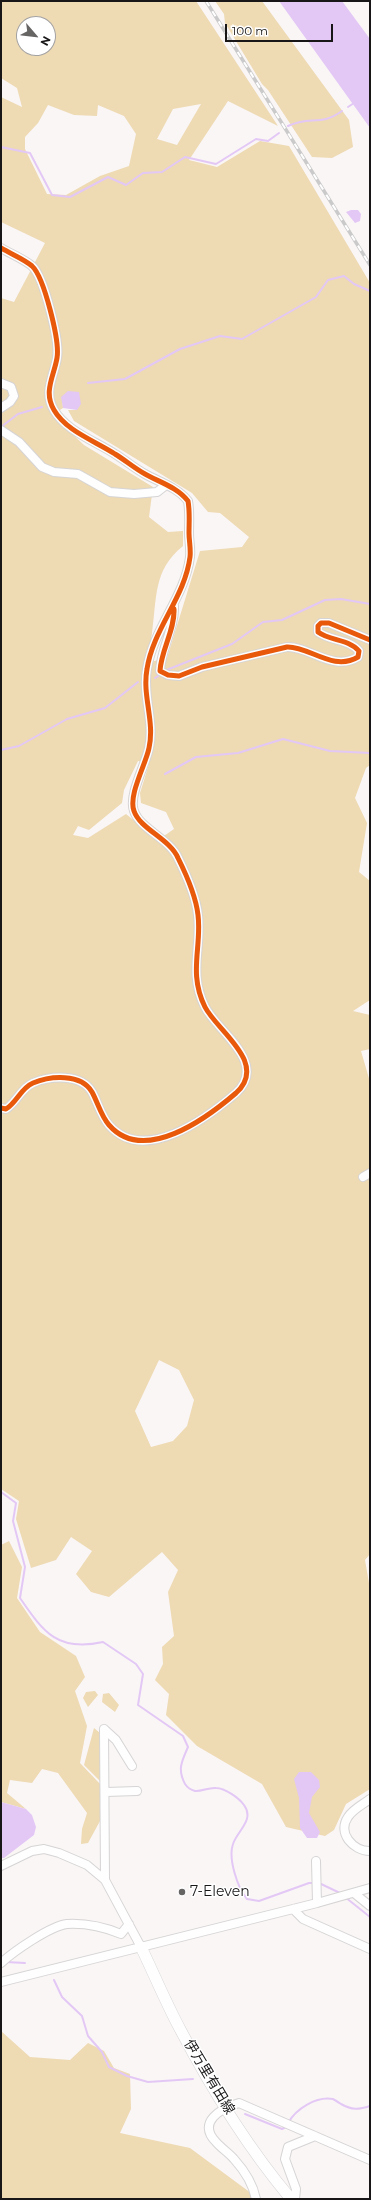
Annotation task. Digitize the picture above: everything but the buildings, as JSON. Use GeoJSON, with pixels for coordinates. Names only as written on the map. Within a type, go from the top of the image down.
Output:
{"type":"FeatureCollection","features":[{"type":"Feature","properties":{"kind":"main road","name":"伊万里有田線"},"geometry":{"type":"LineString","coordinates":[[141,1947],[180,2029],[226,2107],[266,2169],[291,2199]]}},
{"type":"Feature","properties":{"kind":"street"},"geometry":{"type":"LineString","coordinates":[[1,248],[32,266],[41,277],[58,346],[57,359],[48,388],[49,399],[53,409],[61,420],[183,495],[188,501],[190,509],[189,535],[191,554],[186,576],[174,604],[155,641],[147,669],[146,684],[151,725],[151,739],[136,787],[134,810],[137,817],[175,852],[180,861],[198,913],[195,956],[199,991],[205,1006],[215,1023],[240,1050],[246,1063],[244,1082],[239,1090],[213,1111],[178,1133],[156,1140],[137,1139],[120,1134],[110,1126],[103,1117],[91,1090],[81,1081],[68,1078],[46,1079],[30,1084],[23,1089],[12,1105],[6,1109],[1,1108]]}},
{"type":"Feature","properties":{"kind":"street"},"geometry":{"type":"LineString","coordinates":[[1,383],[11,387],[14,396],[10,402],[1,408]]}},
{"type":"Feature","properties":{"kind":"street"},"geometry":{"type":"LineString","coordinates":[[1,430],[19,442],[42,467],[54,472],[78,474],[110,492],[134,494],[157,492],[166,485]]}},
{"type":"Feature","properties":{"kind":"street"},"geometry":{"type":"LineString","coordinates":[[174,604],[174,617],[160,657],[161,672],[179,676],[202,667],[287,647],[298,646],[312,655],[327,660],[351,661],[358,657],[359,651],[355,646],[324,636],[318,632],[318,626],[321,623],[328,623],[370,640]]}},
{"type":"Feature","properties":{"kind":"street"},"geometry":{"type":"LineString","coordinates":[[105,1880],[106,1792],[104,1729],[116,1740],[132,1766]]}},
{"type":"Feature","properties":{"kind":"street"},"geometry":{"type":"LineString","coordinates":[[106,1792],[137,1791]]}},
{"type":"Feature","properties":{"kind":"street"},"geometry":{"type":"LineString","coordinates":[[370,1799],[354,1810],[347,1818],[345,1829],[348,1841],[357,1848],[370,1851]]}},
{"type":"Feature","properties":{"kind":"street"},"geometry":{"type":"LineString","coordinates":[[1,1866],[32,1851],[44,1849],[59,1852],[87,1865],[105,1880],[141,1947]]}},
{"type":"Feature","properties":{"kind":"street"},"geometry":{"type":"LineString","coordinates":[[316,1861],[318,1877],[317,1903]]}},
{"type":"Feature","properties":{"kind":"street"},"geometry":{"type":"LineString","coordinates":[[1,1982],[317,1903],[370,1888]]}},
{"type":"Feature","properties":{"kind":"street"},"geometry":{"type":"LineString","coordinates":[[352,1894],[370,1906]]}},
{"type":"Feature","properties":{"kind":"street"},"geometry":{"type":"LineString","coordinates":[[293,1909],[303,1919],[370,1949]]}},
{"type":"Feature","properties":{"kind":"street"},"geometry":{"type":"LineString","coordinates":[[4,1961],[32,1940],[66,1924],[104,1927],[121,1934],[129,1924]]}},
{"type":"Feature","properties":{"kind":"street"},"geometry":{"type":"LineString","coordinates":[[256,2199],[253,2187],[234,2159],[215,2141],[209,2133],[209,2124],[214,2115],[226,2107],[239,2103],[370,2160]]}},
{"type":"Feature","properties":{"kind":"street"},"geometry":{"type":"LineString","coordinates":[[295,2199],[296,2189],[284,2159],[288,2147],[316,2136]]}},
{"type":"Feature","properties":{"kind":"shaded area"},"geometry":{"type":"Polygon","coordinates":[[[1,1],[196,1],[278,126],[228,101],[189,160],[217,167],[260,141],[289,146],[370,283],[370,765],[366,768],[355,798],[367,823],[359,872],[370,881],[370,1000],[353,1011],[370,1015],[370,1049],[361,1051],[370,1082],[370,1554],[365,1560],[370,1589],[370,1789],[346,1804],[334,1830],[325,1836],[286,1827],[262,1784],[197,1746],[166,1715],[169,1694],[155,1680],[163,1664],[162,1647],[174,1636],[168,1592],[178,1570],[162,1552],[109,1597],[91,1592],[76,1574],[92,1551],[71,1537],[56,1560],[31,1568],[16,1519],[19,1501],[1,1489],[1,298],[14,302],[45,243],[1,222],[1,97],[22,107],[17,88],[1,78],[1,1]],[[201,104],[173,109],[157,139],[177,145],[201,104]],[[48,105],[38,123],[25,137],[25,149],[47,194],[66,195],[100,176],[129,166],[136,134],[124,116],[98,105],[97,116],[74,115],[48,105]],[[62,397],[63,408],[52,415],[84,445],[153,487],[149,517],[168,532],[183,531],[183,546],[173,555],[166,565],[158,585],[152,637],[146,663],[167,658],[200,551],[242,547],[249,537],[220,513],[208,512],[192,493],[74,421],[68,410],[77,410],[62,397]],[[138,761],[124,790],[122,803],[89,830],[78,826],[73,835],[88,838],[126,814],[158,840],[174,829],[166,812],[141,803],[140,793],[149,764],[138,761]],[[159,1360],[135,1411],[151,1447],[173,1441],[187,1426],[194,1400],[179,1370],[159,1360]]]}},
{"type":"Feature","properties":{"kind":"shaded area"},"geometry":{"type":"Polygon","coordinates":[[[215,1],[262,1],[349,120],[353,147],[332,158],[312,157],[268,90],[262,84],[225,23],[224,14],[215,1]]]}},
{"type":"Feature","properties":{"kind":"shaded area"},"geometry":{"type":"Polygon","coordinates":[[[279,1],[342,1],[370,39],[370,128],[279,1]]]}},
{"type":"Feature","properties":{"kind":"shaded area"},"geometry":{"type":"Polygon","coordinates":[[[358,210],[361,214],[360,221],[355,223],[346,212],[358,210]]]}},
{"type":"Feature","properties":{"kind":"shaded area"},"geometry":{"type":"Polygon","coordinates":[[[68,391],[79,392],[81,404],[77,410],[63,408],[61,397],[68,391]]]}},
{"type":"Feature","properties":{"kind":"shaded area"},"geometry":{"type":"Polygon","coordinates":[[[9,1541],[22,1567],[17,1598],[40,1632],[76,1656],[85,1677],[75,1691],[87,1726],[80,1763],[101,1785],[100,1821],[88,1843],[81,1844],[82,1829],[87,1813],[58,1773],[42,1769],[32,1783],[10,1780],[7,1793],[26,1809],[1,1802],[1,1545],[9,1541]]]}},
{"type":"Feature","properties":{"kind":"shaded area"},"geometry":{"type":"Polygon","coordinates":[[[95,1691],[98,1695],[88,1707],[83,1698],[86,1692],[95,1691]]]}},
{"type":"Feature","properties":{"kind":"shaded area"},"geometry":{"type":"Polygon","coordinates":[[[109,1693],[119,1705],[115,1712],[102,1702],[103,1694],[109,1693]]]}},
{"type":"Feature","properties":{"kind":"shaded area"},"geometry":{"type":"Polygon","coordinates":[[[94,1728],[100,1733],[101,1782],[84,1765],[94,1728]]]}},
{"type":"Feature","properties":{"kind":"shaded area"},"geometry":{"type":"Polygon","coordinates":[[[299,1772],[311,1772],[319,1780],[320,1787],[312,1797],[309,1813],[320,1832],[317,1838],[307,1838],[300,1828],[299,1798],[294,1779],[299,1772]]]}},
{"type":"Feature","properties":{"kind":"shaded area"},"geometry":{"type":"Polygon","coordinates":[[[1,1802],[26,1809],[32,1815],[36,1827],[34,1835],[4,1858],[1,1858],[1,1802]]]}},
{"type":"Feature","properties":{"kind":"shaded area"},"geometry":{"type":"Polygon","coordinates":[[[1,2031],[30,2057],[70,2060],[88,2043],[104,2051],[114,2068],[130,2074],[131,2109],[120,2133],[190,2148],[259,2199],[1,2199],[1,2031]]]}},
{"type":"Feature","properties":{"kind":"waterway"},"geometry":{"type":"LineString","coordinates":[[348,107],[354,103]]}},
{"type":"Feature","properties":{"kind":"waterway"},"geometry":{"type":"LineString","coordinates":[[288,126],[303,121],[327,119],[342,111]]}},
{"type":"Feature","properties":{"kind":"waterway"},"geometry":{"type":"LineString","coordinates":[[1,147],[30,153],[52,195],[70,197],[108,177],[126,185],[143,173],[162,172],[185,157],[216,164],[256,139],[268,141],[279,133]]}},
{"type":"Feature","properties":{"kind":"waterway"},"geometry":{"type":"LineString","coordinates":[[88,383],[125,379],[180,349],[220,336],[242,339],[316,297],[328,280],[344,276],[354,284],[370,291]]}},
{"type":"Feature","properties":{"kind":"waterway"},"geometry":{"type":"LineString","coordinates":[[1,427],[18,414],[42,407]]}},
{"type":"Feature","properties":{"kind":"waterway"},"geometry":{"type":"LineString","coordinates":[[164,671],[232,644],[263,622],[282,620],[325,600],[341,599],[370,604]]}},
{"type":"Feature","properties":{"kind":"waterway"},"geometry":{"type":"LineString","coordinates":[[155,678],[161,674]]}},
{"type":"Feature","properties":{"kind":"waterway"},"geometry":{"type":"LineString","coordinates":[[1,750],[19,746],[67,719],[105,708],[138,682]]}},
{"type":"Feature","properties":{"kind":"waterway"},"geometry":{"type":"LineString","coordinates":[[165,774],[196,757],[238,753],[283,739],[330,751],[370,753]]}},
{"type":"Feature","properties":{"kind":"waterway"},"geometry":{"type":"LineString","coordinates":[[1,1492],[16,1503],[13,1521],[25,1567],[20,1598],[37,1621],[45,1630],[63,1642],[74,1644],[103,1642],[136,1664],[143,1674],[138,1705],[183,1736],[188,1747],[181,1765],[181,1774],[186,1785],[195,1791],[220,1788],[235,1797],[244,1805],[247,1810],[246,1821],[233,1844],[232,1857],[234,1872],[243,1894],[247,1899],[259,1901],[309,1883],[315,1883]]}},
{"type":"Feature","properties":{"kind":"waterway"},"geometry":{"type":"LineString","coordinates":[[319,1883],[340,1893]]}},
{"type":"Feature","properties":{"kind":"waterway"},"geometry":{"type":"LineString","coordinates":[[345,1897],[370,1917]]}},
{"type":"Feature","properties":{"kind":"waterway"},"geometry":{"type":"LineString","coordinates":[[6,1962],[25,1963]]}},
{"type":"Feature","properties":{"kind":"waterway"},"geometry":{"type":"LineString","coordinates":[[54,1980],[62,1997],[82,2016],[88,2036],[102,2052],[109,2067],[127,2076],[148,2082],[193,2079]]}},
{"type":"Feature","properties":{"kind":"waterway"},"geometry":{"type":"LineString","coordinates":[[288,2123],[301,2108],[320,2100],[333,2099],[345,2106],[355,2109],[370,2106]]}},
{"type":"Feature","properties":{"kind":"waterway"},"geometry":{"type":"LineString","coordinates":[[245,2114],[282,2129],[286,2127]]}},
{"type":"Feature","properties":{"kind":"railway"},"geometry":{"type":"LineString","coordinates":[[206,1],[370,265]]}},
{"type":"Feature","properties":{"kind":"cycle path"},"geometry":{"type":"LineString","coordinates":[[1,248],[32,266],[37,272],[46,295],[54,324],[57,350],[57,358],[50,384],[49,397],[54,410],[59,417],[73,430],[115,454],[141,472],[173,488],[188,501],[190,557],[182,586],[150,654],[146,679],[151,728],[149,748],[135,788],[133,804],[134,811],[142,823],[169,845],[174,851],[187,878],[193,893],[198,915],[199,927],[196,971],[200,995],[211,1016],[229,1037],[244,1059],[247,1070],[245,1082],[236,1093],[224,1103],[192,1125],[157,1139],[140,1140],[123,1136],[106,1121],[92,1092],[87,1086],[73,1079],[56,1078],[33,1083],[25,1088],[10,1106],[6,1109],[1,1108]]}},
{"type":"Feature","properties":{"kind":"cycle path"},"geometry":{"type":"LineString","coordinates":[[174,609],[174,617],[160,671],[168,675],[179,676],[202,667],[287,647],[304,650],[339,662],[349,661],[358,657],[359,651],[355,647],[318,632],[318,626],[321,623],[329,623],[370,640]]}},
{"type":"Feature","properties":{"kind":"place","name":"7-Eleven"},"geometry":{"type":"Point","coordinates":[182,1892]}}]}
